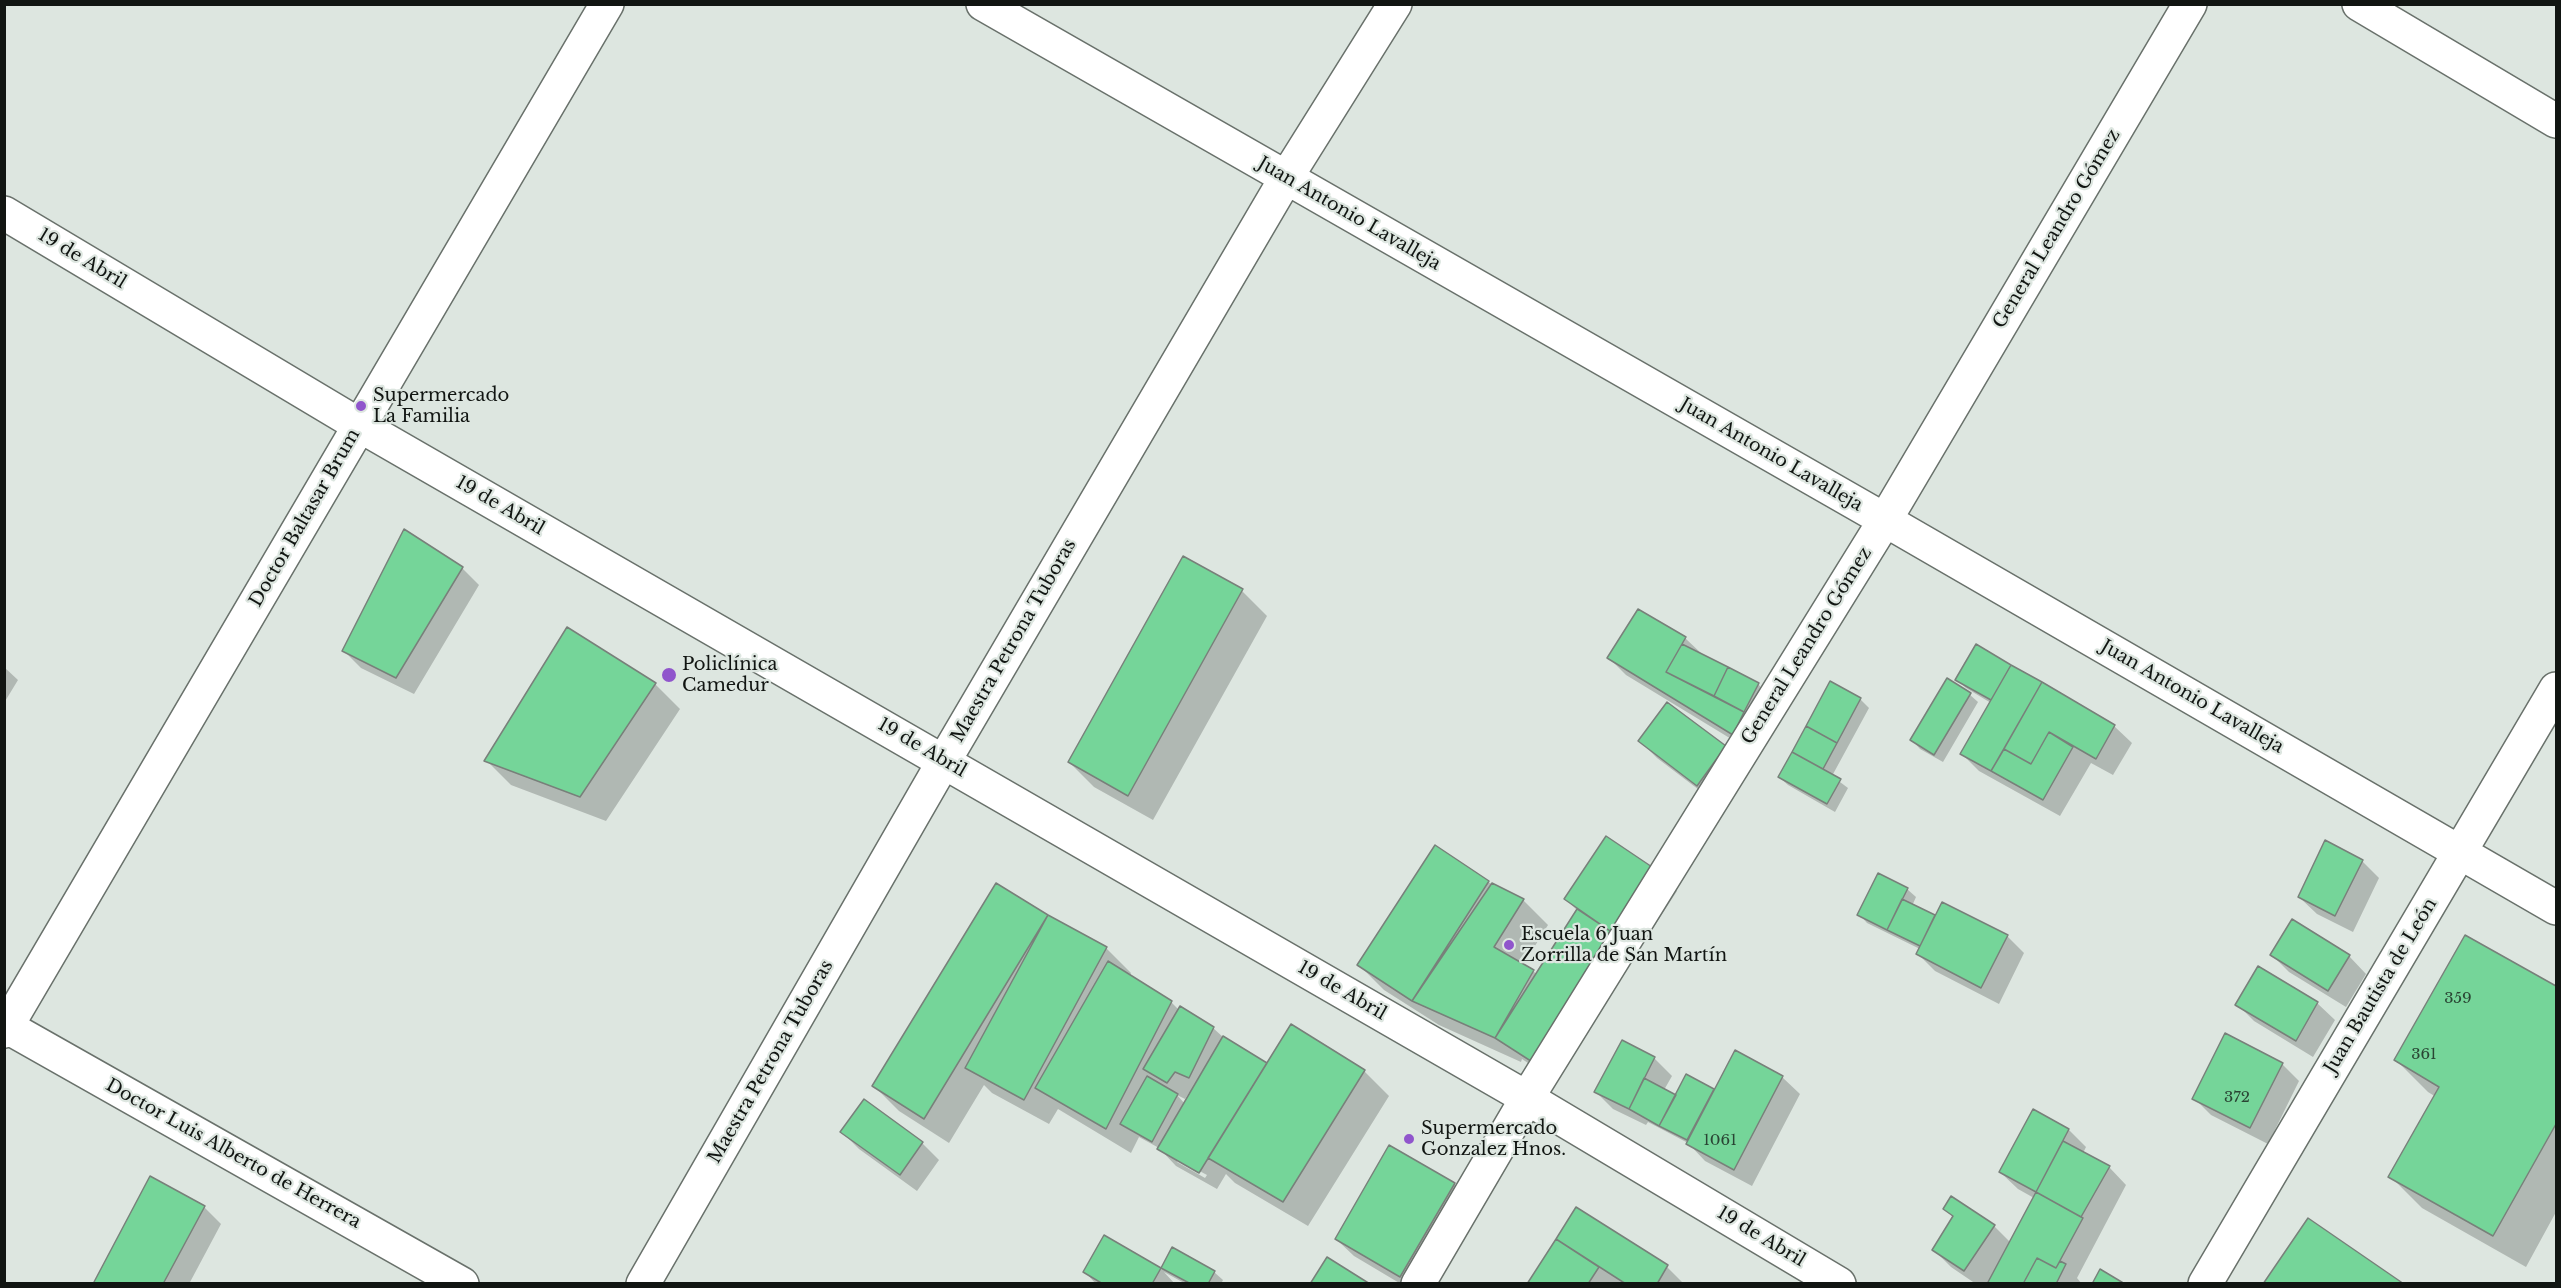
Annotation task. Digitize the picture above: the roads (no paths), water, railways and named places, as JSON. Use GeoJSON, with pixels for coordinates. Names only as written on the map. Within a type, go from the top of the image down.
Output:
{"type":"FeatureCollection","features":[{"type":"Feature","properties":{"kind":"street","name":"Doctor Baltasar Brum"},"geometry":{"type":"LineString","coordinates":[[5,1028],[607,4]]}},
{"type":"Feature","properties":{"kind":"street","name":"Juan Antonio Lavalleja"},"geometry":{"type":"LineString","coordinates":[[983,4],[1885,520],[2556,908]]}},
{"type":"Feature","properties":{"kind":"street","name":"Maestra Petrona Tuboras"},"geometry":{"type":"LineString","coordinates":[[643,1284],[944,761],[1286,178],[1395,4]]}},
{"type":"Feature","properties":{"kind":"street","name":"General Leandro Gómez"},"geometry":{"type":"LineString","coordinates":[[1418,1284],[1527,1098],[1885,520],[2190,4]]}},
{"type":"Feature","properties":{"kind":"street"},"geometry":{"type":"LineString","coordinates":[[2359,4],[2556,121]]}},
{"type":"Feature","properties":{"kind":"street","name":"19 de Abril"},"geometry":{"type":"LineString","coordinates":[[4,213],[359,425],[1527,1098],[1839,1284]]}},
{"type":"Feature","properties":{"kind":"street","name":"Juan Bautista de León"},"geometry":{"type":"LineString","coordinates":[[2205,1284],[2556,688]]}},
{"type":"Feature","properties":{"kind":"street","name":"Doctor Luis Alberto de Herrera"},"geometry":{"type":"LineString","coordinates":[[5,1028],[462,1284]]}},
{"type":"Feature","properties":{"kind":"place","name":"Supermercado La Familia"},"geometry":{"type":"Point","coordinates":[361,406]}},
{"type":"Feature","properties":{"kind":"place","name":"Policlínica Camedur"},"geometry":{"type":"Point","coordinates":[669,675]}},
{"type":"Feature","properties":{"kind":"place","name":"Escuela 6 Juan Zorrilla de San Martín"},"geometry":{"type":"Point","coordinates":[1509,945]}},
{"type":"Feature","properties":{"kind":"place","name":"Supermercado Gonzalez Hnos."},"geometry":{"type":"Point","coordinates":[1409,1139]}}]}
